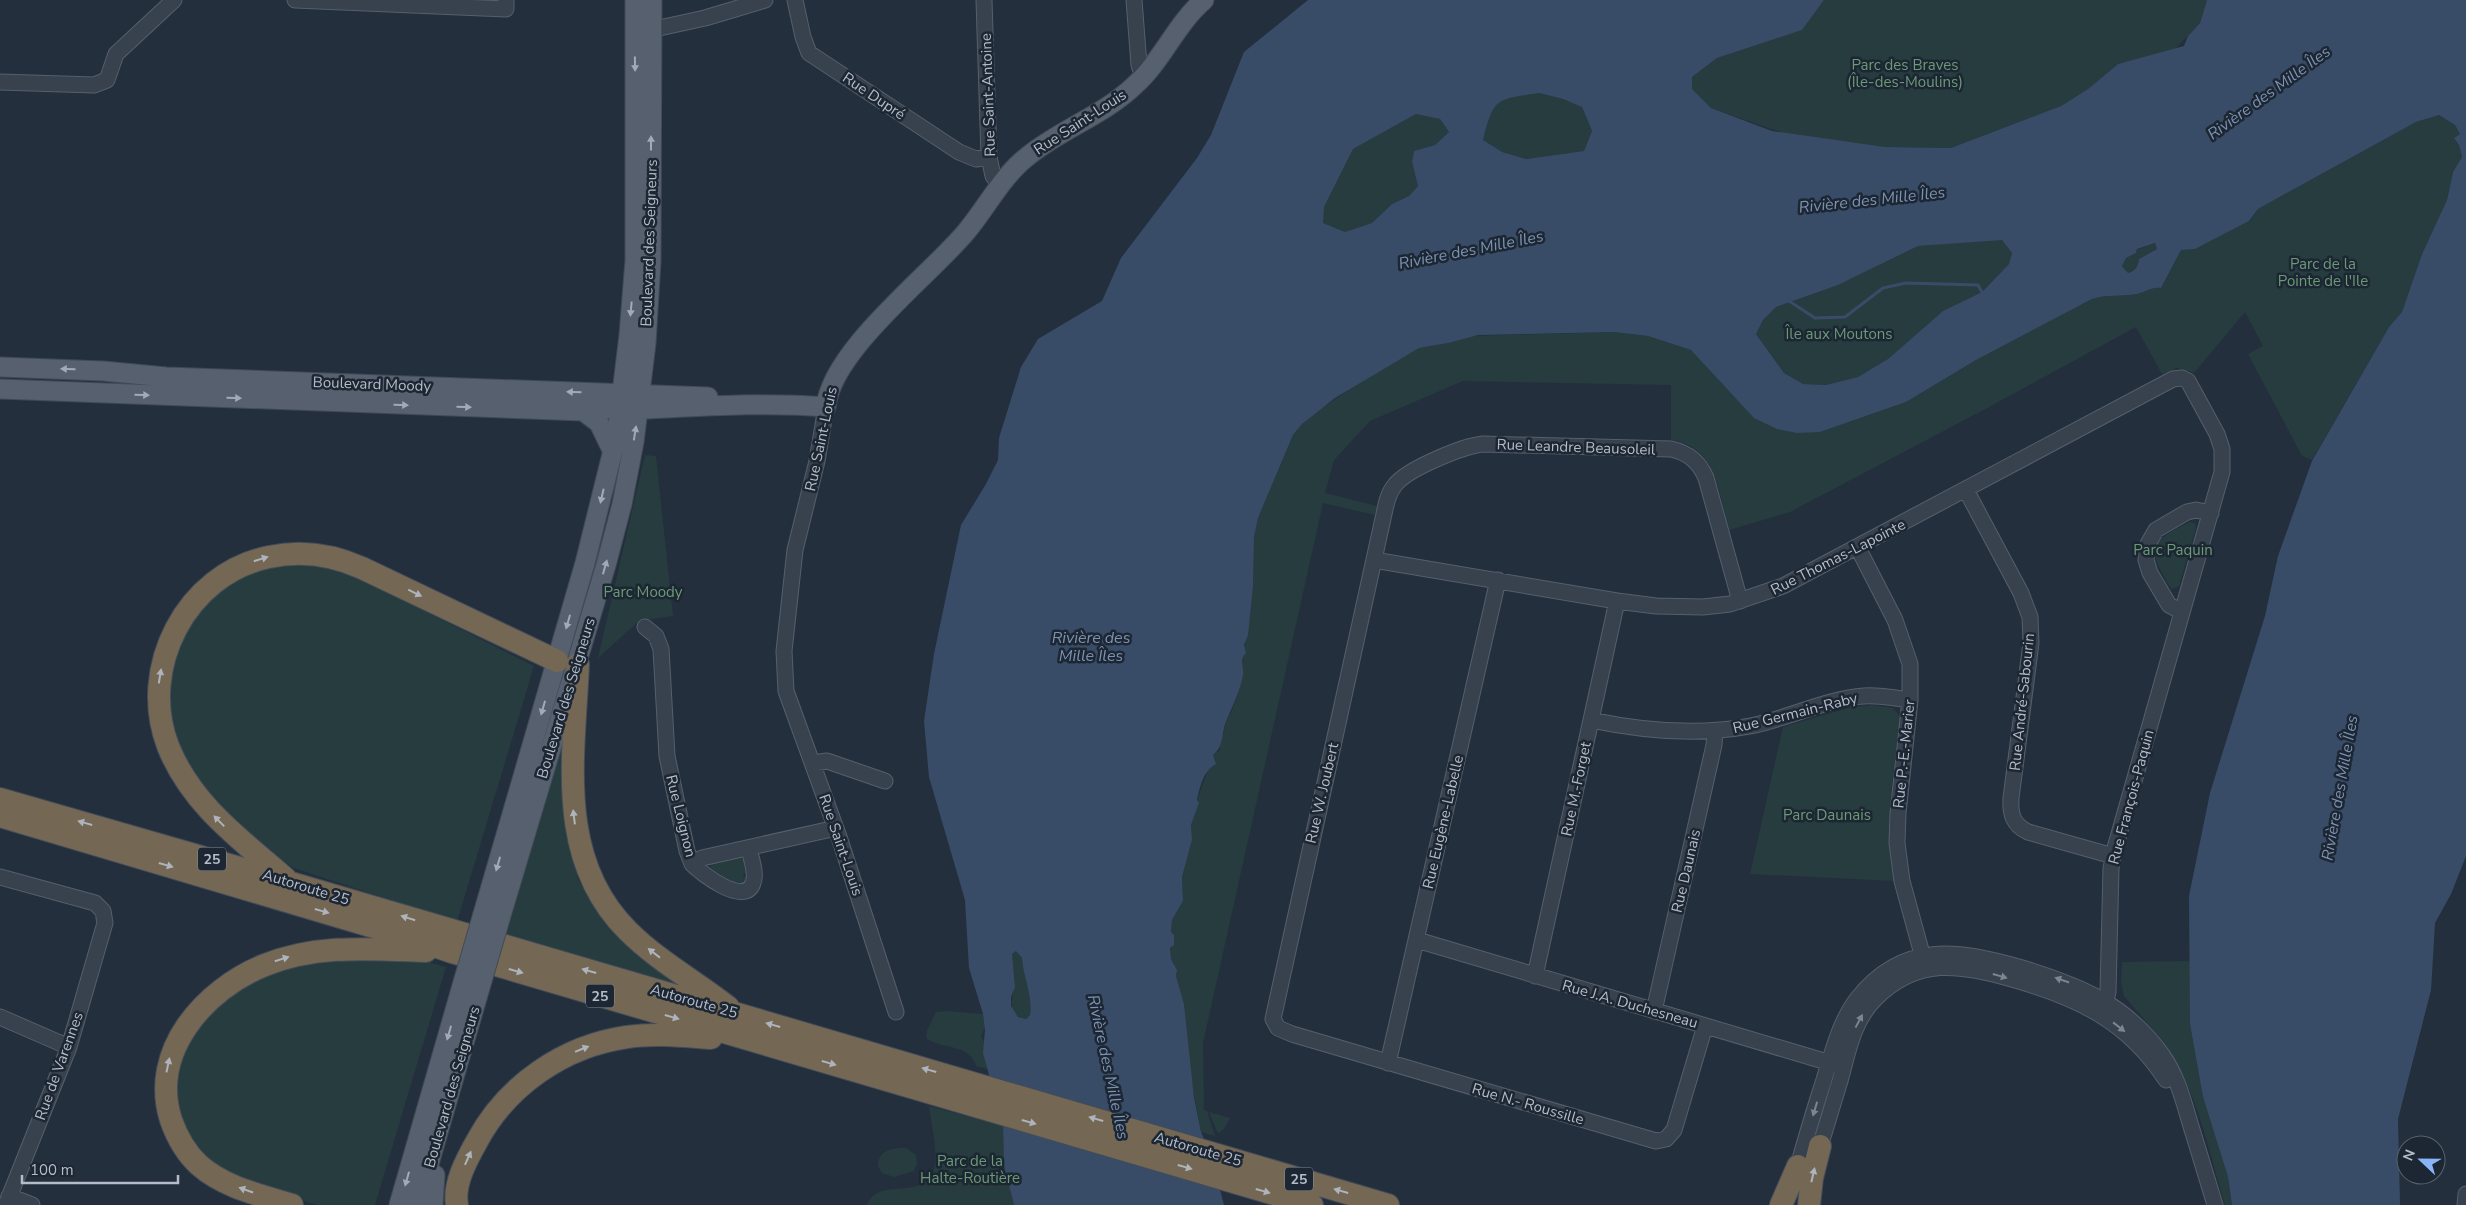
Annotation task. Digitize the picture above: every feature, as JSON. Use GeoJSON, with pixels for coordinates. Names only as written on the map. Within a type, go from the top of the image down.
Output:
{"type":"FeatureCollection","features":[{"type":"Feature","properties":{"kind":"highway"},"geometry":{"type":"LineString","coordinates":[[292,883],[230,832],[210,811],[181,772],[165,736],[158,699],[164,657],[180,621],[205,591],[232,571],[260,559],[295,554],[327,556],[369,571],[567,663],[572,796],[580,845],[594,883],[615,917],[637,939],[737,1014]]}},
{"type":"Feature","properties":{"kind":"highway","name":"Autoroute 25"},"geometry":{"type":"LineString","coordinates":[[0,799],[1388,1205]]}},
{"type":"Feature","properties":{"kind":"highway","name":"Autoroute 25"},"geometry":{"type":"LineString","coordinates":[[0,816],[748,1040],[1312,1205]]}},
{"type":"Feature","properties":{"kind":"highway"},"geometry":{"type":"LineString","coordinates":[[292,1205],[219,1179],[197,1164],[183,1146],[170,1116],[166,1086],[170,1058],[183,1031],[201,1009],[228,985],[257,968],[288,957],[322,950],[350,948],[452,952]]}},
{"type":"Feature","properties":{"kind":"highway"},"geometry":{"type":"LineString","coordinates":[[457,1205],[457,1191],[464,1167],[488,1121],[516,1090],[549,1065],[598,1043],[628,1036],[661,1035],[748,1040]]}},
{"type":"Feature","properties":{"kind":"highway"},"geometry":{"type":"LineString","coordinates":[[1809,1205],[1812,1178],[1820,1146]]}},
{"type":"Feature","properties":{"kind":"highway"},"geometry":{"type":"LineString","coordinates":[[1782,1205],[1798,1166]]}},
{"type":"Feature","properties":{"kind":"main road","name":"Boulevard des Seigneurs"},"geometry":{"type":"LineString","coordinates":[[567,663],[620,513],[631,401],[652,261],[644,32],[635,0]]}},
{"type":"Feature","properties":{"kind":"main road","name":"Boulevard des Seigneurs"},"geometry":{"type":"LineString","coordinates":[[644,32],[652,0]]}},
{"type":"Feature","properties":{"kind":"main road","name":"Rue Saint-Louis"},"geometry":{"type":"LineString","coordinates":[[826,407],[832,383],[850,354],[959,240],[1026,156],[1135,86],[1190,14],[1204,0]]}},
{"type":"Feature","properties":{"kind":"main road","name":"Boulevard Moody"},"geometry":{"type":"LineString","coordinates":[[0,366],[631,401]]}},
{"type":"Feature","properties":{"kind":"main road","name":"Boulevard Moody"},"geometry":{"type":"LineString","coordinates":[[0,389],[583,411],[631,401],[698,395],[744,403],[826,407]]}},
{"type":"Feature","properties":{"kind":"main road","name":"Boulevard des Seigneurs"},"geometry":{"type":"LineString","coordinates":[[399,1205],[561,711],[567,663],[590,545],[612,448],[631,401]]}},
{"type":"Feature","properties":{"kind":"main road"},"geometry":{"type":"LineString","coordinates":[[583,411],[599,423],[612,448]]}},
{"type":"Feature","properties":{"kind":"main road","name":"Boulevard des Seigneurs"},"geometry":{"type":"LineString","coordinates":[[417,1205],[437,1138],[471,988]]}},
{"type":"Feature","properties":{"kind":"main road"},"geometry":{"type":"LineString","coordinates":[[433,1205],[437,1138]]}},
{"type":"Feature","properties":{"kind":"street"},"geometry":{"type":"LineString","coordinates":[[0,82],[94,85],[106,80],[116,54],[174,0]]}},
{"type":"Feature","properties":{"kind":"street"},"geometry":{"type":"LineString","coordinates":[[296,0],[506,4]]}},
{"type":"Feature","properties":{"kind":"street"},"geometry":{"type":"LineString","coordinates":[[644,32],[765,0]]}},
{"type":"Feature","properties":{"kind":"street","name":"Rue Dupré"},"geometry":{"type":"LineString","coordinates":[[796,0],[802,36],[810,53],[959,152],[976,158],[989,157]]}},
{"type":"Feature","properties":{"kind":"street","name":"Rue Saint-Antoine"},"geometry":{"type":"LineString","coordinates":[[984,0],[989,157],[993,178],[1001,185]]}},
{"type":"Feature","properties":{"kind":"street"},"geometry":{"type":"LineString","coordinates":[[1134,0],[1139,65],[1141,71],[1145,74]]}},
{"type":"Feature","properties":{"kind":"street","name":"Rue Thomas-Lapointe"},"geometry":{"type":"LineString","coordinates":[[1374,560],[1617,601],[1689,607],[1718,606],[1740,601],[1783,586],[1858,548],[2168,382],[2182,378]]}},
{"type":"Feature","properties":{"kind":"street","name":"Rue François-Paquin"},"geometry":{"type":"LineString","coordinates":[[2104,1008],[2113,856],[2222,472],[2222,449],[2213,424],[2191,384],[2182,378]]}},
{"type":"Feature","properties":{"kind":"street","name":"Rue Saint-Louis"},"geometry":{"type":"LineString","coordinates":[[826,407],[817,461],[795,550],[783,657],[786,696],[813,763],[836,828],[896,1012]]}},
{"type":"Feature","properties":{"kind":"street","name":"Rue Leandre Beausoleil"},"geometry":{"type":"LineString","coordinates":[[1374,560],[1387,502],[1394,485],[1412,471],[1468,447],[1492,444],[1671,450],[1687,454],[1702,470],[1740,601]]}},
{"type":"Feature","properties":{"kind":"street","name":"Rue André-Sabourin"},"geometry":{"type":"LineString","coordinates":[[1966,490],[2021,593],[2030,617],[2031,643],[2011,798],[2013,819],[2017,826],[2028,832],[2113,856]]}},
{"type":"Feature","properties":{"kind":"street"},"geometry":{"type":"LineString","coordinates":[[2182,612],[2169,604],[2150,572],[2146,560],[2148,544],[2156,530],[2187,512],[2196,510],[2211,513]]}},
{"type":"Feature","properties":{"kind":"street","name":"Rue P.-E.-Marier"},"geometry":{"type":"LineString","coordinates":[[1858,548],[1895,620],[1905,644],[1911,672],[1897,843],[1902,881],[1925,963]]}},
{"type":"Feature","properties":{"kind":"street","name":"Rue W. Joubert"},"geometry":{"type":"LineString","coordinates":[[1276,1026],[1273,1014],[1374,560]]}},
{"type":"Feature","properties":{"kind":"street","name":"Rue Eugène-Labelle"},"geometry":{"type":"LineString","coordinates":[[1388,1063],[1498,580]]}},
{"type":"Feature","properties":{"kind":"street","name":"Rue M.-Forget"},"geometry":{"type":"LineString","coordinates":[[1535,976],[1617,601]]}},
{"type":"Feature","properties":{"kind":"street","name":"Rue Loignon"},"geometry":{"type":"LineString","coordinates":[[645,627],[653,633],[662,649],[667,756],[686,851],[692,864],[702,858],[836,828]]}},
{"type":"Feature","properties":{"kind":"street","name":"Rue Germain-Raby"},"geometry":{"type":"LineString","coordinates":[[1591,720],[1649,730],[1715,731],[1762,723],[1856,697],[1875,696],[1910,700]]}},
{"type":"Feature","properties":{"kind":"street","name":"Rue Daunais"},"geometry":{"type":"LineString","coordinates":[[1654,1011],[1714,745],[1715,731]]}},
{"type":"Feature","properties":{"kind":"street"},"geometry":{"type":"LineString","coordinates":[[813,763],[827,760],[885,781]]}},
{"type":"Feature","properties":{"kind":"street"},"geometry":{"type":"LineString","coordinates":[[692,864],[732,891],[743,892],[751,888],[754,880],[749,849]]}},
{"type":"Feature","properties":{"kind":"street","name":"Rue de Varennes"},"geometry":{"type":"LineString","coordinates":[[0,877],[95,903],[103,912],[105,923],[70,1047],[7,1201]]}},
{"type":"Feature","properties":{"kind":"street","name":"Rue J.A. Duchesneau"},"geometry":{"type":"LineString","coordinates":[[1417,940],[1836,1065]]}},
{"type":"Feature","properties":{"kind":"street"},"geometry":{"type":"LineString","coordinates":[[1798,1166],[1836,1065],[1856,1026],[1869,1006],[1897,982],[1925,963],[1957,953],[1983,957],[2071,983],[2104,1008],[2139,1027],[2163,1057],[2182,1091],[2215,1205]]}},
{"type":"Feature","properties":{"kind":"street"},"geometry":{"type":"LineString","coordinates":[[0,1017],[70,1047]]}},
{"type":"Feature","properties":{"kind":"street","name":"Rue N.- Roussille"},"geometry":{"type":"LineString","coordinates":[[1276,1026],[1292,1034],[1388,1063],[1659,1141],[1669,1137],[1674,1130],[1705,1026]]}},
{"type":"Feature","properties":{"kind":"street"},"geometry":{"type":"LineString","coordinates":[[1820,1146],[1836,1065]]}},
{"type":"Feature","properties":{"kind":"street"},"geometry":{"type":"LineString","coordinates":[[2465,1205],[2466,1194]]}},
{"type":"Feature","properties":{"kind":"street"},"geometry":{"type":"LineString","coordinates":[[7,1201],[32,1205]]}},
{"type":"Feature","properties":{"kind":"green space","name":"Parc des Braves (Île-des-Moulins)"},"geometry":{"type":"Polygon","coordinates":[[[1824,0],[2207,0],[2200,23],[2175,49],[2118,64],[2088,89],[2061,106],[1951,148],[1885,147],[1786,134],[1711,108],[1692,89],[1692,77],[1717,58],[1802,30],[1824,0]]]}},
{"type":"Feature","properties":{"kind":"green space"},"geometry":{"type":"Polygon","coordinates":[[[1539,93],[1563,99],[1582,107],[1592,131],[1584,151],[1526,159],[1501,152],[1483,140],[1490,115],[1499,103],[1505,99],[1539,93]]]}},
{"type":"Feature","properties":{"kind":"green space"},"geometry":{"type":"Polygon","coordinates":[[[1416,114],[1440,119],[1449,132],[1435,145],[1414,151],[1412,162],[1418,186],[1409,196],[1392,204],[1372,223],[1345,232],[1322,223],[1324,207],[1353,149],[1416,114]]]}},
{"type":"Feature","properties":{"kind":"green space","name":"Parc de la Pointe de l'Ile"},"geometry":{"type":"Polygon","coordinates":[[[2439,115],[2455,125],[2460,134],[2454,138],[2459,145],[2462,157],[2453,172],[2447,200],[2422,254],[2402,312],[2389,327],[2312,460],[2302,456],[2248,354],[2263,346],[2245,312],[2194,373],[2177,368],[2162,374],[2136,327],[1790,512],[1729,530],[1718,487],[1706,461],[1698,451],[1686,444],[1671,440],[1671,385],[1463,381],[1370,421],[1334,460],[1325,493],[1377,506],[1375,515],[1323,503],[1203,1043],[1204,1110],[1207,1111],[1215,1136],[1201,1132],[1189,1069],[1184,1004],[1176,976],[1177,970],[1171,959],[1170,948],[1174,944],[1174,935],[1171,932],[1172,920],[1183,901],[1182,877],[1192,840],[1191,825],[1199,803],[1197,801],[1213,755],[1219,751],[1227,718],[1231,713],[1238,694],[1253,586],[1254,537],[1258,518],[1293,435],[1316,412],[1383,367],[1419,348],[1448,343],[1467,336],[1614,332],[1648,336],[1691,350],[1697,354],[1726,388],[1820,432],[1906,402],[1976,360],[2092,299],[2137,294],[2161,288],[2181,250],[2195,249],[2251,220],[2258,209],[2274,200],[2416,122],[2439,115]]]}},
{"type":"Feature","properties":{"kind":"green space","name":"Île aux Moutons"},"geometry":{"type":"Polygon","coordinates":[[[2002,239],[2012,253],[2009,264],[1982,292],[1943,311],[1888,359],[1858,377],[1826,385],[1803,384],[1784,373],[1756,334],[1763,320],[1776,307],[1838,285],[1918,246],[2002,239]]]}},
{"type":"Feature","properties":{"kind":"green space"},"geometry":{"type":"Polygon","coordinates":[[[2155,243],[2157,249],[2139,259],[2136,268],[2128,273],[2122,266],[2126,258],[2136,253],[2137,250],[2155,243]]]}},
{"type":"Feature","properties":{"kind":"green space","name":"Parc Moody"},"geometry":{"type":"Polygon","coordinates":[[[645,455],[656,456],[673,616],[639,621],[598,658],[645,455]]]}},
{"type":"Feature","properties":{"kind":"green space","name":"Parc Paquin"},"geometry":{"type":"Polygon","coordinates":[[[2190,522],[2195,523],[2196,528],[2179,586],[2172,589],[2160,569],[2155,551],[2157,545],[2167,534],[2190,522]]]}},
{"type":"Feature","properties":{"kind":"green space"},"geometry":{"type":"Polygon","coordinates":[[[281,560],[341,569],[534,666],[457,922],[294,868],[258,845],[194,779],[177,746],[168,716],[172,659],[200,605],[226,583],[281,560]]]}},
{"type":"Feature","properties":{"kind":"green space","name":"Parc Daunais"},"geometry":{"type":"Polygon","coordinates":[[[1873,705],[1893,708],[1900,716],[1889,819],[1889,840],[1894,881],[1750,874],[1783,727],[1851,707],[1873,705]]]}},
{"type":"Feature","properties":{"kind":"green space"},"geometry":{"type":"Polygon","coordinates":[[[565,738],[563,807],[578,879],[597,911],[687,989],[506,935],[565,738]]]}},
{"type":"Feature","properties":{"kind":"green space"},"geometry":{"type":"Polygon","coordinates":[[[740,857],[744,860],[746,873],[743,874],[744,877],[747,876],[743,885],[737,885],[710,868],[711,864],[740,857]]]}},
{"type":"Feature","properties":{"kind":"green space"},"geometry":{"type":"Polygon","coordinates":[[[1016,951],[1022,958],[1031,1008],[1030,1015],[1025,1019],[1012,1010],[1015,978],[1012,954],[1016,951]]]}},
{"type":"Feature","properties":{"kind":"green space"},"geometry":{"type":"Polygon","coordinates":[[[409,957],[446,967],[375,1205],[317,1205],[232,1177],[194,1149],[173,1109],[181,1048],[199,1018],[270,971],[326,958],[409,957]]]}},
{"type":"Feature","properties":{"kind":"green space"},"geometry":{"type":"Polygon","coordinates":[[[2190,961],[2190,1024],[2203,1097],[2228,1177],[2232,1205],[2225,1205],[2198,1112],[2183,1076],[2164,1043],[2124,996],[2121,981],[2122,962],[2190,961]]]}},
{"type":"Feature","properties":{"kind":"green space"},"geometry":{"type":"Polygon","coordinates":[[[936,1012],[983,1014],[985,1027],[981,1036],[984,1042],[987,1069],[976,1066],[973,1059],[961,1050],[932,1042],[926,1038],[927,1031],[936,1012]]]}},
{"type":"Feature","properties":{"kind":"green space","name":"Parc de la Halte-Routière"},"geometry":{"type":"Polygon","coordinates":[[[929,1106],[1003,1126],[1004,1166],[1014,1205],[867,1205],[873,1196],[882,1191],[914,1187],[923,1183],[931,1176],[935,1164],[935,1142],[929,1106]]]}},
{"type":"Feature","properties":{"kind":"green space"},"geometry":{"type":"Polygon","coordinates":[[[1209,1112],[1230,1118],[1224,1129],[1219,1133],[1217,1131],[1209,1112]]]}},
{"type":"Feature","properties":{"kind":"green space"},"geometry":{"type":"Polygon","coordinates":[[[906,1148],[916,1155],[917,1164],[914,1171],[894,1177],[882,1173],[878,1166],[880,1156],[891,1149],[906,1148]]]}},
{"type":"Feature","properties":{"kind":"water","name":"Rivière des Mille Îles"},"geometry":{"type":"Polygon","coordinates":[[[1308,0],[1824,0],[1802,30],[1717,58],[1692,77],[1692,89],[1711,108],[1772,131],[1885,147],[1951,148],[2061,106],[2088,89],[2118,64],[2184,46],[2188,36],[2200,23],[2207,0],[2466,0],[2466,856],[2451,894],[2435,923],[2431,990],[2398,1119],[2398,1135],[2396,1135],[2396,1185],[2400,1185],[2400,1205],[2232,1205],[2228,1177],[2203,1097],[2190,1024],[2189,896],[2210,793],[2265,616],[2278,556],[2312,461],[2389,327],[2402,312],[2422,254],[2447,200],[2453,172],[2462,157],[2459,145],[2454,138],[2460,134],[2455,125],[2439,115],[2416,122],[2274,200],[2258,209],[2249,221],[2195,249],[2181,250],[2161,288],[2137,294],[2092,299],[1976,360],[1906,402],[1820,432],[1797,433],[1777,429],[1754,418],[1691,350],[1648,336],[1614,332],[1478,335],[1419,348],[1335,398],[1302,424],[1293,435],[1258,518],[1254,537],[1253,586],[1248,635],[1244,645],[1246,653],[1242,660],[1243,675],[1225,724],[1221,743],[1213,755],[1216,764],[1205,775],[1199,790],[1197,800],[1199,803],[1191,825],[1192,840],[1182,877],[1183,901],[1172,920],[1171,932],[1174,935],[1174,945],[1170,948],[1171,959],[1177,970],[1176,976],[1184,1004],[1194,1098],[1201,1132],[1210,1152],[1224,1205],[1014,1205],[1004,1166],[1003,1126],[983,1053],[985,1030],[983,1014],[969,968],[965,900],[929,777],[924,721],[934,654],[961,525],[998,460],[999,438],[1021,367],[1038,339],[1102,301],[1121,258],[1197,158],[1211,135],[1244,52],[1308,0]],[[1539,93],[1506,99],[1499,103],[1490,115],[1483,140],[1502,152],[1526,159],[1584,151],[1592,131],[1582,107],[1563,99],[1539,93]],[[1416,114],[1353,149],[1324,207],[1323,223],[1345,232],[1372,223],[1392,204],[1409,196],[1418,186],[1412,162],[1414,151],[1435,145],[1449,132],[1440,119],[1416,114]],[[2002,240],[1918,246],[1838,285],[1776,307],[1763,320],[1756,334],[1784,373],[1803,384],[1826,385],[1858,377],[1888,359],[1943,311],[1982,292],[2009,264],[2012,253],[2002,240]],[[2155,243],[2137,249],[2136,253],[2126,258],[2122,266],[2128,273],[2136,268],[2139,259],[2157,249],[2155,243]],[[1016,951],[1012,954],[1015,987],[1011,997],[1011,1006],[1018,1017],[1026,1019],[1030,1015],[1031,1008],[1022,958],[1016,951]]]}},
{"type":"Feature","properties":{"kind":"waterway"},"geometry":{"type":"LineString","coordinates":[[1789,301],[1815,318],[1845,317],[1883,288],[1906,283],[1978,285],[1982,292]]}}]}
